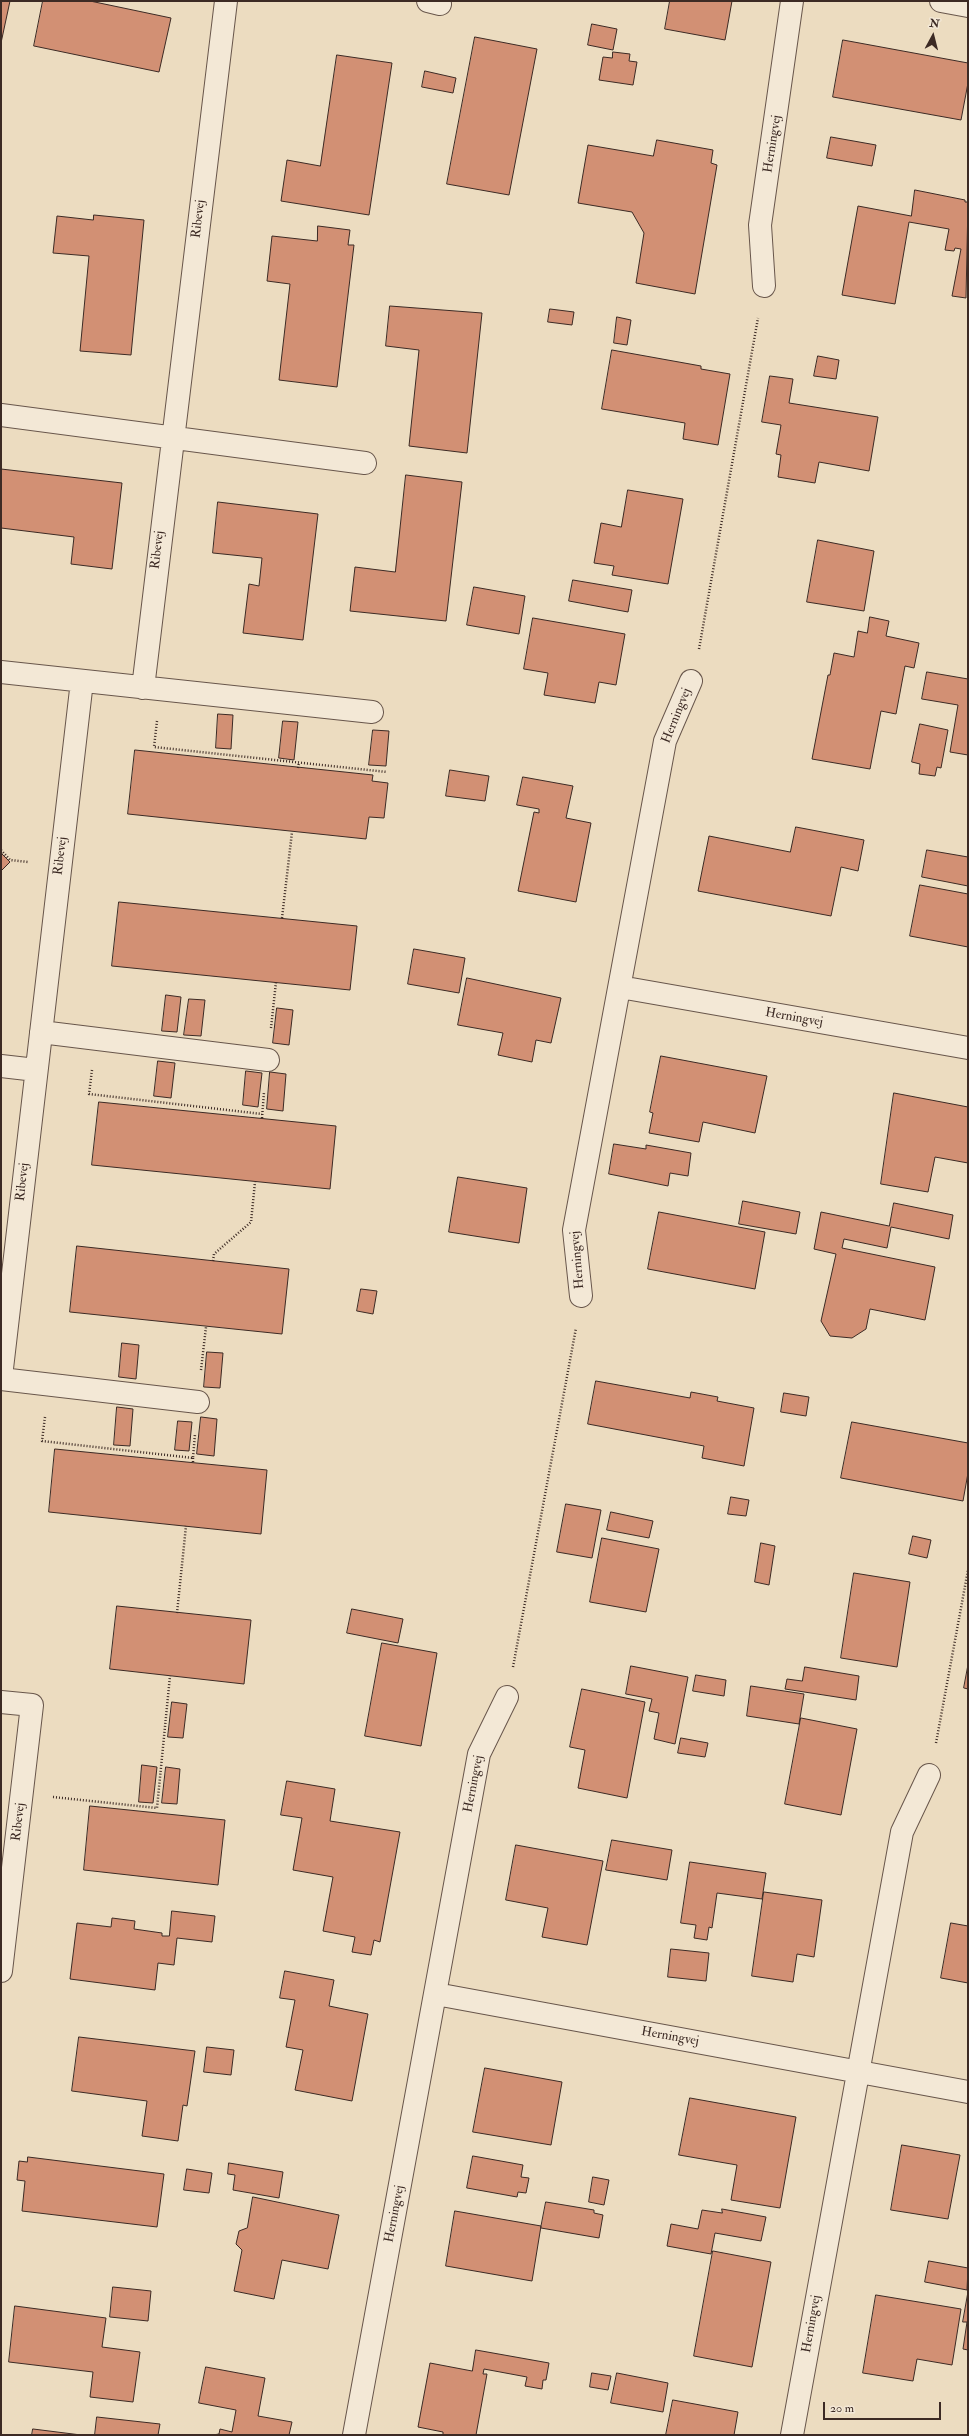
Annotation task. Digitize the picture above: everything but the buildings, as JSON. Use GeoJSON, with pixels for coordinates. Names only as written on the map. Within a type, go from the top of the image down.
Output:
{"type":"FeatureCollection","features":[{"type":"Feature","properties":{"kind":"street","name":"Ribevej"},"geometry":{"type":"LineString","coordinates":[[143,688],[172,437],[226,1]]}},
{"type":"Feature","properties":{"kind":"street","name":"Herningvej"},"geometry":{"type":"LineString","coordinates":[[764,286],[760,225],[792,1]]}},
{"type":"Feature","properties":{"kind":"street"},"geometry":{"type":"LineString","coordinates":[[941,1],[968,6]]}},
{"type":"Feature","properties":{"kind":"street"},"geometry":{"type":"LineString","coordinates":[[1,415],[365,463]]}},
{"type":"Feature","properties":{"kind":"street"},"geometry":{"type":"LineString","coordinates":[[1,672],[372,712]]}},
{"type":"Feature","properties":{"kind":"street","name":"Ribevej"},"geometry":{"type":"LineString","coordinates":[[82,681],[36,1070],[5,1293],[1,1378],[198,1402]]}},
{"type":"Feature","properties":{"kind":"street","name":"Herningvej"},"geometry":{"type":"LineString","coordinates":[[581,1296],[574,1230],[665,740],[692,681]]}},
{"type":"Feature","properties":{"kind":"street","name":"Herningvej"},"geometry":{"type":"LineString","coordinates":[[620,987],[968,1048]]}},
{"type":"Feature","properties":{"kind":"street"},"geometry":{"type":"LineString","coordinates":[[40,1032],[268,1060]]}},
{"type":"Feature","properties":{"kind":"street"},"geometry":{"type":"LineString","coordinates":[[1,1066],[36,1070]]}},
{"type":"Feature","properties":{"kind":"street","name":"Herningvej"},"geometry":{"type":"LineString","coordinates":[[354,2435],[479,1754],[507,1697]]}},
{"type":"Feature","properties":{"kind":"street","name":"Ribevej"},"geometry":{"type":"LineString","coordinates":[[1,1702],[32,1705],[23,1793],[1,1971]]}},
{"type":"Feature","properties":{"kind":"street","name":"Herningvej"},"geometry":{"type":"LineString","coordinates":[[792,2435],[857,2071],[902,1832],[929,1775]]}},
{"type":"Feature","properties":{"kind":"street","name":"Herningvej"},"geometry":{"type":"LineString","coordinates":[[436,1994],[968,2092]]}},
{"type":"Feature","properties":{"kind":"path"},"geometry":{"type":"LineString","coordinates":[[692,681],[702,633],[764,286]]}},
{"type":"Feature","properties":{"kind":"path"},"geometry":{"type":"LineString","coordinates":[[143,688],[158,710],[154,747],[387,772]]}},
{"type":"Feature","properties":{"kind":"path"},"geometry":{"type":"LineString","coordinates":[[298,768],[299,762]]}},
{"type":"Feature","properties":{"kind":"path"},"geometry":{"type":"LineString","coordinates":[[282,918],[292,832]]}},
{"type":"Feature","properties":{"kind":"path"},"geometry":{"type":"LineString","coordinates":[[92,1064],[89,1094],[262,1114]]}},
{"type":"Feature","properties":{"kind":"path"},"geometry":{"type":"LineString","coordinates":[[213,1261],[214,1254],[251,1222],[255,1182]]}},
{"type":"Feature","properties":{"kind":"path"},"geometry":{"type":"LineString","coordinates":[[507,1697],[581,1296]]}},
{"type":"Feature","properties":{"kind":"path"},"geometry":{"type":"LineString","coordinates":[[177,1613],[186,1526]]}},
{"type":"Feature","properties":{"kind":"path"},"geometry":{"type":"LineString","coordinates":[[941,1716],[968,1570]]}},
{"type":"Feature","properties":{"kind":"path"},"geometry":{"type":"LineString","coordinates":[[23,1793],[157,1808],[170,1676]]}}]}
